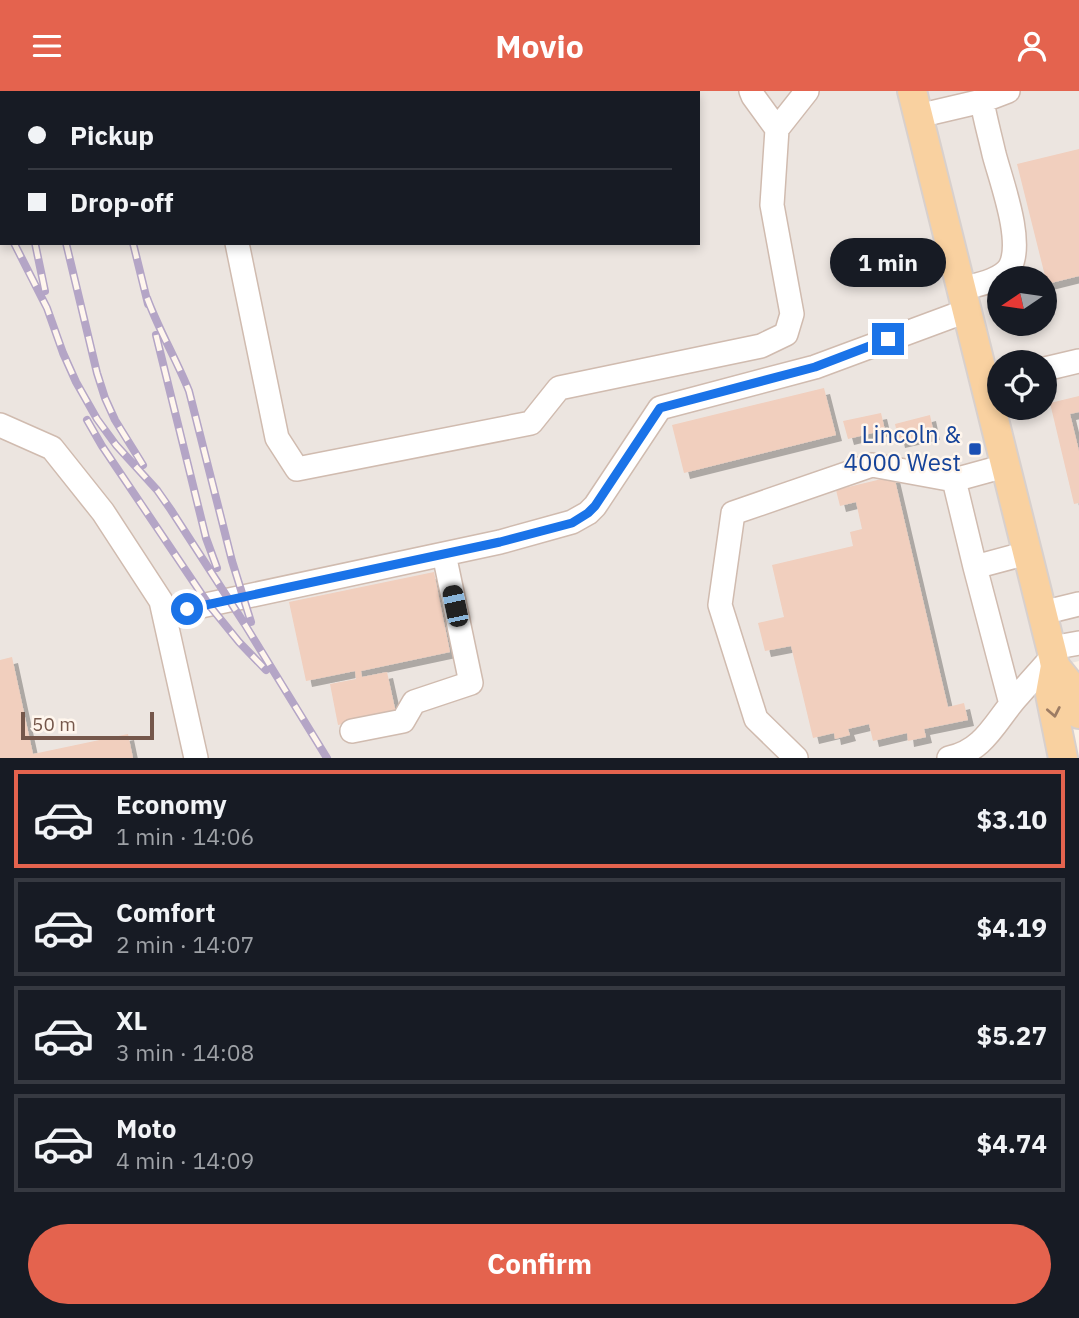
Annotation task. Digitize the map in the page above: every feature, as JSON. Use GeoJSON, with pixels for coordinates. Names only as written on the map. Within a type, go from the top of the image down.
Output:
{"type":"FeatureCollection","features":[{"type":"Feature","properties":{"kind":"main road"},"geometry":{"type":"LineString","coordinates":[[915,103],[963,300],[987,368]]}},
{"type":"Feature","properties":{"kind":"main road"},"geometry":{"type":"LineString","coordinates":[[998,420],[1005,466],[1053,657],[1051,694],[1063,758]]}},
{"type":"Feature","properties":{"kind":"main road"},"geometry":{"type":"LineString","coordinates":[[1053,657],[1072,687],[1079,714]]}},
{"type":"Feature","properties":{"kind":"lane"},"geometry":{"type":"LineString","coordinates":[[751,91],[777,129]]}},
{"type":"Feature","properties":{"kind":"lane"},"geometry":{"type":"LineString","coordinates":[[237,245],[277,438],[297,469],[531,423],[559,388],[761,346],[786,334],[792,314],[772,205],[777,129],[807,91]]}},
{"type":"Feature","properties":{"kind":"lane"},"geometry":{"type":"LineString","coordinates":[[915,103],[982,101],[1008,91]]}},
{"type":"Feature","properties":{"kind":"lane"},"geometry":{"type":"LineString","coordinates":[[187,609],[500,542],[572,523],[595,506],[660,408],[815,367],[963,300],[1009,268],[1013,255],[1012,218],[982,101]]}},
{"type":"Feature","properties":{"kind":"lane"},"geometry":{"type":"LineString","coordinates":[[1057,366],[1079,361]]}},
{"type":"Feature","properties":{"kind":"lane"},"geometry":{"type":"LineString","coordinates":[[0,425],[52,447],[103,512],[161,601],[195,758]]}},
{"type":"Feature","properties":{"kind":"lane"},"geometry":{"type":"LineString","coordinates":[[796,758],[756,719],[720,605],[733,513],[872,465],[954,480],[1005,466]]}},
{"type":"Feature","properties":{"kind":"lane"},"geometry":{"type":"LineString","coordinates":[[954,480],[1011,704]]}},
{"type":"Feature","properties":{"kind":"lane"},"geometry":{"type":"LineString","coordinates":[[975,567],[1027,553]]}},
{"type":"Feature","properties":{"kind":"lane"},"geometry":{"type":"LineString","coordinates":[[352,731],[403,720],[414,702],[471,683],[444,554]]}},
{"type":"Feature","properties":{"kind":"lane"},"geometry":{"type":"LineString","coordinates":[[1042,613],[1079,604]]}},
{"type":"Feature","properties":{"kind":"lane"},"geometry":{"type":"LineString","coordinates":[[949,758],[963,755],[985,738],[1053,657],[1079,643]]}},
{"type":"Feature","properties":{"kind":"shaded area"},"geometry":{"type":"Polygon","coordinates":[[[700,91],[1079,91],[1079,661],[1055,667],[1063,758],[0,758],[0,245],[700,245],[700,91]]]}},
{"type":"Feature","properties":{"kind":"building"},"geometry":{"type":"Polygon","coordinates":[[[1079,149],[1079,276],[1057,282],[1057,266],[1042,266],[1017,164],[1079,149]]]}},
{"type":"Feature","properties":{"kind":"building"},"geometry":{"type":"Polygon","coordinates":[[[824,388],[836,435],[684,473],[672,425],[824,388]]]}},
{"type":"Feature","properties":{"kind":"building"},"geometry":{"type":"Polygon","coordinates":[[[1079,396],[1079,412],[1070,414],[1079,451],[1079,503],[1074,504],[1054,420],[1057,420],[1057,401],[1079,396]]]}},
{"type":"Feature","properties":{"kind":"building"},"geometry":{"type":"Polygon","coordinates":[[[881,413],[885,430],[848,439],[843,421],[881,413]]]}},
{"type":"Feature","properties":{"kind":"building"},"geometry":{"type":"Polygon","coordinates":[[[930,415],[934,434],[899,442],[895,424],[930,415]]]}},
{"type":"Feature","properties":{"kind":"building"},"geometry":{"type":"Polygon","coordinates":[[[894,476],[948,707],[964,703],[968,720],[924,729],[926,737],[908,741],[907,733],[873,741],[869,724],[848,729],[850,735],[835,739],[834,733],[813,738],[791,646],[765,651],[758,623],[784,617],[772,565],[853,546],[850,532],[862,529],[856,502],[840,506],[836,490],[894,476]]]}},
{"type":"Feature","properties":{"kind":"building"},"geometry":{"type":"Polygon","coordinates":[[[434,572],[450,652],[361,671],[362,677],[387,672],[396,713],[338,725],[330,684],[356,679],[355,671],[306,681],[289,602],[434,572]]]}},
{"type":"Feature","properties":{"kind":"building"},"geometry":{"type":"Polygon","coordinates":[[[12,657],[33,754],[128,734],[133,758],[0,758],[0,660],[12,657]]]}},
{"type":"Feature","properties":{"kind":"railway"},"geometry":{"type":"LineString","coordinates":[[15,245],[47,308],[76,382],[97,419],[171,510],[327,758]]}},
{"type":"Feature","properties":{"kind":"railway"},"geometry":{"type":"LineString","coordinates":[[35,245],[45,291]]}},
{"type":"Feature","properties":{"kind":"railway"},"geometry":{"type":"LineString","coordinates":[[66,245],[105,398],[115,420],[143,465]]}},
{"type":"Feature","properties":{"kind":"railway"},"geometry":{"type":"LineString","coordinates":[[133,245],[148,304]]}},
{"type":"Feature","properties":{"kind":"railway"},"geometry":{"type":"LineString","coordinates":[[147,298],[189,391],[232,561],[251,622]]}},
{"type":"Feature","properties":{"kind":"railway"},"geometry":{"type":"LineString","coordinates":[[156,335],[206,538],[217,568]]}},
{"type":"Feature","properties":{"kind":"railway"},"geometry":{"type":"LineString","coordinates":[[87,420],[209,605],[266,670]]}},
{"type":"Feature","properties":{"kind":"place","name":"Lincoln & 4000 West"},"geometry":{"type":"Point","coordinates":[975,449]}},
{"type":"Feature","properties":{"kind":"route"},"geometry":{"type":"LineString","coordinates":[[187,609],[500,542],[572,523],[595,506],[660,408],[815,367],[888,339]]}}]}
